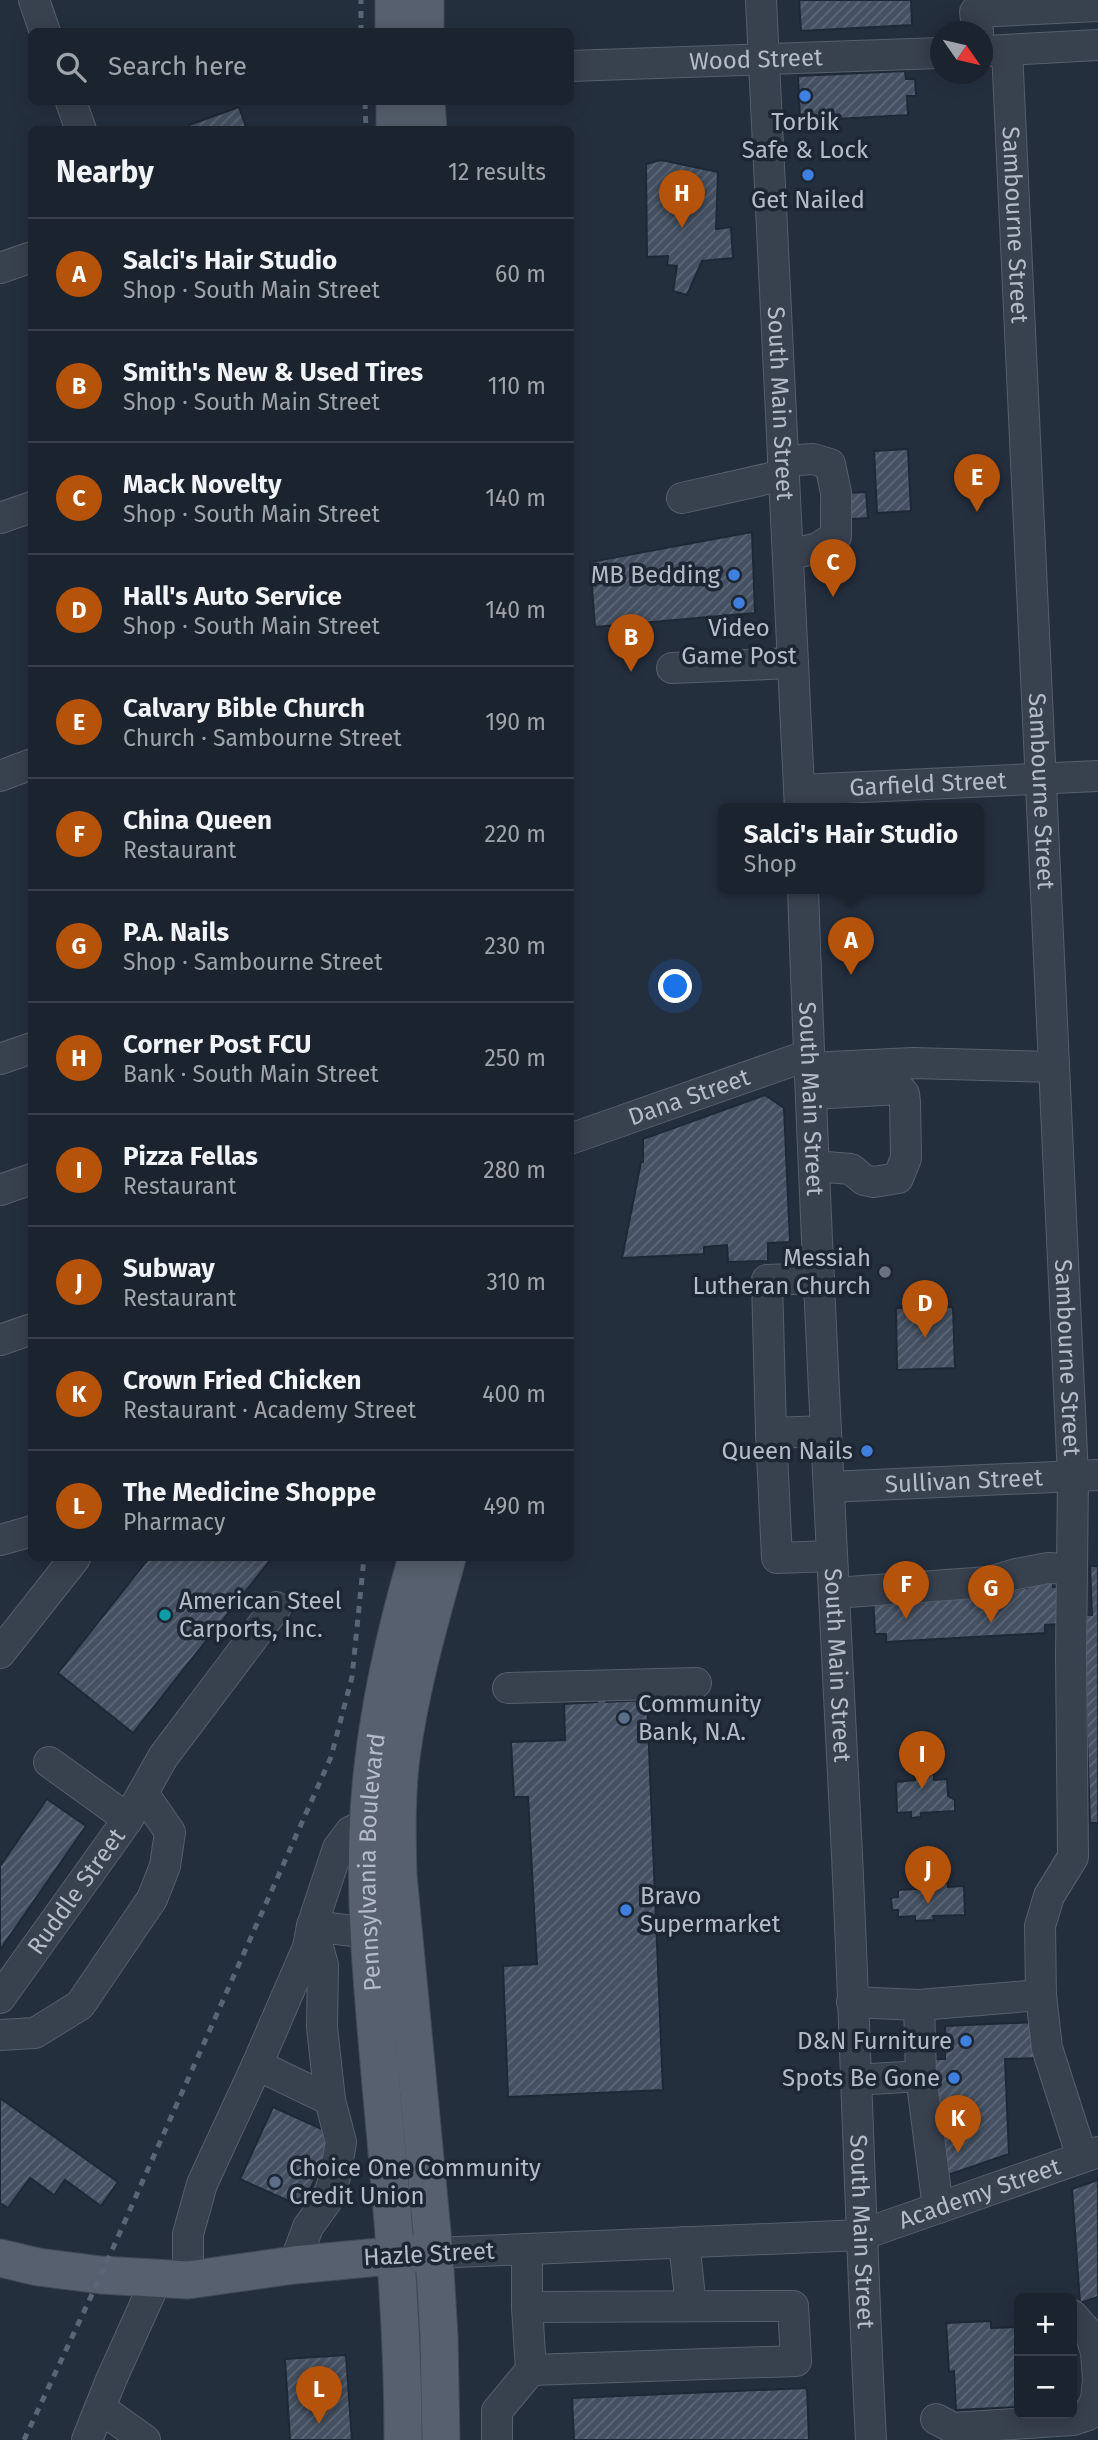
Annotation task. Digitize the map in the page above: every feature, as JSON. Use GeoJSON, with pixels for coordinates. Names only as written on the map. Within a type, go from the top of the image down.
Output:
{"type":"FeatureCollection","features":[{"type":"Feature","properties":{"kind":"main road"},"geometry":{"type":"LineString","coordinates":[[394,0],[394,28]]}},
{"type":"Feature","properties":{"kind":"main road"},"geometry":{"type":"LineString","coordinates":[[425,0],[425,28]]}},
{"type":"Feature","properties":{"kind":"main road"},"geometry":{"type":"LineString","coordinates":[[395,105],[395,126]]}},
{"type":"Feature","properties":{"kind":"main road"},"geometry":{"type":"LineString","coordinates":[[426,105],[428,126]]}},
{"type":"Feature","properties":{"kind":"main road","name":"Pennsylvania Boulevard"},"geometry":{"type":"LineString","coordinates":[[403,2440],[396,2254],[371,1969],[369,1822],[376,1733],[398,1620],[416,1561]]}},
{"type":"Feature","properties":{"kind":"main road","name":"Pennsylvania Boulevard"},"geometry":{"type":"LineString","coordinates":[[441,2440],[439,2336],[399,1889],[397,1817],[401,1757],[420,1653],[446,1561]]}},
{"type":"Feature","properties":{"kind":"main road","name":"Hazle Street"},"geometry":{"type":"LineString","coordinates":[[0,2258],[38,2267],[101,2275],[173,2279],[396,2254],[433,2253]]}},
{"type":"Feature","properties":{"kind":"street"},"geometry":{"type":"LineString","coordinates":[[34,0],[44,28]]}},
{"type":"Feature","properties":{"kind":"street","name":"South Main Street"},"geometry":{"type":"LineString","coordinates":[[761,0],[800,800]]}},
{"type":"Feature","properties":{"kind":"street"},"geometry":{"type":"LineString","coordinates":[[974,14],[1098,6]]}},
{"type":"Feature","properties":{"kind":"street"},"geometry":{"type":"LineString","coordinates":[[995,50],[1098,45]]}},
{"type":"Feature","properties":{"kind":"street","name":"Sambourne Street"},"geometry":{"type":"LineString","coordinates":[[995,50],[1039,778],[1053,1067],[1086,1476],[1072,1531],[1073,1857],[1049,1896],[1040,1926],[1041,1995],[1047,2048],[1090,2154]]}},
{"type":"Feature","properties":{"kind":"street","name":"Wood Street"},"geometry":{"type":"LineString","coordinates":[[574,66],[930,52]]}},
{"type":"Feature","properties":{"kind":"street"},"geometry":{"type":"LineString","coordinates":[[72,105],[79,126]]}},
{"type":"Feature","properties":{"kind":"street"},"geometry":{"type":"LineString","coordinates":[[0,268],[28,258]]}},
{"type":"Feature","properties":{"kind":"street"},"geometry":{"type":"LineString","coordinates":[[682,498],[813,459],[830,464],[838,520],[836,536],[818,548],[788,555]]}},
{"type":"Feature","properties":{"kind":"street"},"geometry":{"type":"LineString","coordinates":[[0,518],[28,508]]}},
{"type":"Feature","properties":{"kind":"street"},"geometry":{"type":"LineString","coordinates":[[673,668],[793,663]]}},
{"type":"Feature","properties":{"kind":"street"},"geometry":{"type":"LineString","coordinates":[[0,776],[28,766]]}},
{"type":"Feature","properties":{"kind":"street","name":"Garfield Street"},"geometry":{"type":"LineString","coordinates":[[800,800],[1039,778],[1098,776]]}},
{"type":"Feature","properties":{"kind":"street","name":"South Main Street"},"geometry":{"type":"LineString","coordinates":[[803,894],[871,2440]]}},
{"type":"Feature","properties":{"kind":"street"},"geometry":{"type":"LineString","coordinates":[[0,1059],[28,1049]]}},
{"type":"Feature","properties":{"kind":"street"},"geometry":{"type":"LineString","coordinates":[[809,1072],[913,1063],[1053,1067]]}},
{"type":"Feature","properties":{"kind":"street"},"geometry":{"type":"LineString","coordinates":[[809,1072],[900,1089],[905,1102],[906,1158],[898,1178],[874,1182],[864,1180],[851,1169],[814,1166]]}},
{"type":"Feature","properties":{"kind":"street","name":"Dana Street"},"geometry":{"type":"LineString","coordinates":[[574,1138],[809,1072]]}},
{"type":"Feature","properties":{"kind":"street"},"geometry":{"type":"LineString","coordinates":[[0,1190],[28,1180]]}},
{"type":"Feature","properties":{"kind":"street"},"geometry":{"type":"LineString","coordinates":[[819,1278],[767,1280],[771,1433],[777,1558],[832,1556]]}},
{"type":"Feature","properties":{"kind":"street"},"geometry":{"type":"LineString","coordinates":[[0,1340],[28,1330]]}},
{"type":"Feature","properties":{"kind":"street"},"geometry":{"type":"LineString","coordinates":[[771,1433],[826,1431]]}},
{"type":"Feature","properties":{"kind":"street","name":"Sullivan Street"},"geometry":{"type":"LineString","coordinates":[[829,1487],[1086,1476]]}},
{"type":"Feature","properties":{"kind":"street"},"geometry":{"type":"LineString","coordinates":[[0,1540],[28,1532]]}},
{"type":"Feature","properties":{"kind":"street"},"geometry":{"type":"LineString","coordinates":[[0,1653],[73,1561]]}},
{"type":"Feature","properties":{"kind":"street"},"geometry":{"type":"LineString","coordinates":[[834,1593],[989,1582],[1048,1568],[1072,1569]]}},
{"type":"Feature","properties":{"kind":"street","name":"Ruddle Street"},"geometry":{"type":"LineString","coordinates":[[0,1998],[128,1819],[163,1757],[276,1607]]}},
{"type":"Feature","properties":{"kind":"street"},"geometry":{"type":"LineString","coordinates":[[509,1688],[696,1683]]}},
{"type":"Feature","properties":{"kind":"street"},"geometry":{"type":"LineString","coordinates":[[49,1762],[128,1819]]}},
{"type":"Feature","properties":{"kind":"street"},"geometry":{"type":"LineString","coordinates":[[0,2035],[35,2033],[80,2006],[152,1899],[165,1866],[170,1832],[143,1793]]}},
{"type":"Feature","properties":{"kind":"street"},"geometry":{"type":"LineString","coordinates":[[87,2440],[100,2409],[173,2279],[202,2184],[308,1947],[312,1926],[338,1848],[350,1832],[369,1822]]}},
{"type":"Feature","properties":{"kind":"street"},"geometry":{"type":"LineString","coordinates":[[312,1926],[370,1933]]}},
{"type":"Feature","properties":{"kind":"street"},"geometry":{"type":"LineString","coordinates":[[294,2265],[308,2227],[326,2202],[335,2177],[341,2143],[330,2100],[323,2027],[323,1965],[312,1926]]}},
{"type":"Feature","properties":{"kind":"street"},"geometry":{"type":"LineString","coordinates":[[852,2002],[919,2005],[1041,1995]]}},
{"type":"Feature","properties":{"kind":"street"},"geometry":{"type":"LineString","coordinates":[[919,2005],[921,2076],[938,2208]]}},
{"type":"Feature","properties":{"kind":"street"},"geometry":{"type":"LineString","coordinates":[[257,2065],[330,2100]]}},
{"type":"Feature","properties":{"kind":"street"},"geometry":{"type":"LineString","coordinates":[[855,2080],[921,2076]]}},
{"type":"Feature","properties":{"kind":"street","name":"Academy Street"},"geometry":{"type":"LineString","coordinates":[[861,2235],[1090,2154]]}},
{"type":"Feature","properties":{"kind":"street","name":"Hazle Street"},"geometry":{"type":"LineString","coordinates":[[433,2253],[861,2235]]}},
{"type":"Feature","properties":{"kind":"street"},"geometry":{"type":"LineString","coordinates":[[684,2242],[691,2306]]}},
{"type":"Feature","properties":{"kind":"street"},"geometry":{"type":"LineString","coordinates":[[497,2440],[497,2412],[531,2371],[527,2249]]}},
{"type":"Feature","properties":{"kind":"street"},"geometry":{"type":"LineString","coordinates":[[527,2307],[793,2306],[796,2361],[531,2371]]}},
{"type":"Feature","properties":{"kind":"street"},"geometry":{"type":"LineString","coordinates":[[936,2419],[953,2428],[1073,2420],[1088,2415],[1096,2400],[1096,2352],[1091,2336],[1077,2321]]}},
{"type":"Feature","properties":{"kind":"street"},"geometry":{"type":"LineString","coordinates":[[100,2409],[145,2440]]}},
{"type":"Feature","properties":{"kind":"building"},"geometry":{"type":"Polygon","coordinates":[[[799,0],[911,0],[912,25],[801,31],[799,0]]]}},
{"type":"Feature","properties":{"kind":"building"},"geometry":{"type":"Polygon","coordinates":[[[905,71],[906,79],[915,79],[916,96],[907,96],[908,115],[800,121],[798,76],[905,71]]]}},
{"type":"Feature","properties":{"kind":"building"},"geometry":{"type":"Polygon","coordinates":[[[239,107],[246,126],[189,126],[239,107]]]}},
{"type":"Feature","properties":{"kind":"building"},"geometry":{"type":"Polygon","coordinates":[[[661,160],[718,172],[716,229],[731,227],[733,258],[702,261],[687,295],[673,291],[677,266],[667,265],[668,256],[647,257],[646,164],[661,160]]]}},
{"type":"Feature","properties":{"kind":"building"},"geometry":{"type":"Polygon","coordinates":[[[908,449],[911,511],[877,513],[874,451],[908,449]]]}},
{"type":"Feature","properties":{"kind":"building"},"geometry":{"type":"Polygon","coordinates":[[[866,492],[868,518],[821,521],[820,494],[866,492]]]}},
{"type":"Feature","properties":{"kind":"building"},"geometry":{"type":"Polygon","coordinates":[[[752,532],[755,613],[595,627],[590,562],[752,532]]]}},
{"type":"Feature","properties":{"kind":"building"},"geometry":{"type":"Polygon","coordinates":[[[765,1095],[784,1108],[790,1242],[768,1243],[768,1261],[728,1262],[727,1245],[704,1247],[704,1254],[622,1258],[643,1162],[643,1139],[765,1095]]]}},
{"type":"Feature","properties":{"kind":"building"},"geometry":{"type":"Polygon","coordinates":[[[953,1307],[955,1368],[897,1370],[896,1308],[953,1307]]]}},
{"type":"Feature","properties":{"kind":"building","name":"American Steel Carports, Inc."},"geometry":{"type":"Polygon","coordinates":[[[147,1561],[270,1561],[133,1733],[58,1673],[147,1561]]]}},
{"type":"Feature","properties":{"kind":"building"},"geometry":{"type":"Polygon","coordinates":[[[1090,1566],[1098,1566],[1098,1823],[1090,1823],[1083,1615],[1092,1615],[1090,1566]]]}},
{"type":"Feature","properties":{"kind":"building"},"geometry":{"type":"Polygon","coordinates":[[[1053,1578],[1053,1587],[1057,1587],[1059,1624],[1045,1625],[1045,1633],[886,1642],[886,1634],[875,1634],[873,1597],[1027,1588],[1027,1579],[1053,1578]]]}},
{"type":"Feature","properties":{"kind":"building"},"geometry":{"type":"Polygon","coordinates":[[[597,1695],[606,1695],[606,1702],[647,1700],[663,2090],[508,2097],[503,1966],[537,1964],[528,1797],[514,1797],[511,1742],[565,1740],[564,1704],[597,1702],[597,1695]]]}},
{"type":"Feature","properties":{"kind":"building"},"geometry":{"type":"Polygon","coordinates":[[[934,1774],[934,1780],[947,1779],[948,1796],[955,1800],[955,1811],[921,1813],[921,1817],[911,1818],[911,1812],[897,1813],[896,1782],[915,1780],[915,1775],[934,1774]]]}},
{"type":"Feature","properties":{"kind":"building"},"geometry":{"type":"Polygon","coordinates":[[[47,1799],[86,1826],[0,1950],[0,1866],[47,1799]]]}},
{"type":"Feature","properties":{"kind":"building"},"geometry":{"type":"Polygon","coordinates":[[[948,1883],[948,1887],[964,1886],[965,1915],[933,1916],[934,1920],[915,1921],[915,1916],[898,1917],[898,1910],[892,1910],[891,1898],[898,1897],[898,1890],[930,1888],[930,1884],[948,1883]]]}},
{"type":"Feature","properties":{"kind":"building"},"geometry":{"type":"Polygon","coordinates":[[[1037,2022],[1038,2058],[1005,2059],[1009,2154],[939,2178],[934,2059],[945,2059],[945,2026],[1037,2022]]]}},
{"type":"Feature","properties":{"kind":"building"},"geometry":{"type":"Polygon","coordinates":[[[0,2098],[118,2182],[101,2206],[65,2180],[54,2195],[30,2178],[8,2208],[0,2203],[0,2098]]]}},
{"type":"Feature","properties":{"kind":"building"},"geometry":{"type":"Polygon","coordinates":[[[273,2107],[335,2135],[302,2207],[240,2179],[273,2107]]]}},
{"type":"Feature","properties":{"kind":"building"},"geometry":{"type":"Polygon","coordinates":[[[1098,2180],[1098,2297],[1080,2303],[1072,2189],[1098,2180]]]}},
{"type":"Feature","properties":{"kind":"building"},"geometry":{"type":"Polygon","coordinates":[[[991,2321],[991,2328],[1014,2327],[1014,2407],[956,2410],[954,2371],[949,2372],[946,2323],[991,2321]]]}},
{"type":"Feature","properties":{"kind":"building"},"geometry":{"type":"Polygon","coordinates":[[[346,2355],[352,2440],[290,2440],[285,2359],[346,2355]]]}},
{"type":"Feature","properties":{"kind":"building"},"geometry":{"type":"Polygon","coordinates":[[[807,2388],[809,2440],[574,2440],[572,2398],[807,2388]]]}},
{"type":"Feature","properties":{"kind":"railway"},"geometry":{"type":"LineString","coordinates":[[361,0],[361,28]]}},
{"type":"Feature","properties":{"kind":"railway"},"geometry":{"type":"LineString","coordinates":[[365,105],[366,126]]}},
{"type":"Feature","properties":{"kind":"railway"},"geometry":{"type":"LineString","coordinates":[[24,2440],[101,2275],[331,1757],[352,1677],[364,1561]]}},
{"type":"Feature","properties":{"kind":"place","name":"Torbik Safe & Lock"},"geometry":{"type":"Point","coordinates":[805,96]}},
{"type":"Feature","properties":{"kind":"place","name":"Get Nailed"},"geometry":{"type":"Point","coordinates":[808,175]}},
{"type":"Feature","properties":{"kind":"place","name":"Corner Post FCU"},"geometry":{"type":"Point","coordinates":[682,228]}},
{"type":"Feature","properties":{"kind":"place","name":"Calvary Bible Church"},"geometry":{"type":"Point","coordinates":[977,512]}},
{"type":"Feature","properties":{"kind":"place","name":"MB Bedding"},"geometry":{"type":"Point","coordinates":[734,575]}},
{"type":"Feature","properties":{"kind":"place","name":"Mack Novelty"},"geometry":{"type":"Point","coordinates":[833,597]}},
{"type":"Feature","properties":{"kind":"place","name":"Video Game Post"},"geometry":{"type":"Point","coordinates":[739,603]}},
{"type":"Feature","properties":{"kind":"place","name":"Smith's New & Used Tires"},"geometry":{"type":"Point","coordinates":[631,672]}},
{"type":"Feature","properties":{"kind":"place","name":"Salci's Hair Studio"},"geometry":{"type":"Point","coordinates":[851,975]}},
{"type":"Feature","properties":{"kind":"place","name":"Messiah Lutheran Church"},"geometry":{"type":"Point","coordinates":[885,1272]}},
{"type":"Feature","properties":{"kind":"place","name":"Hall's Auto Service"},"geometry":{"type":"Point","coordinates":[925,1338]}},
{"type":"Feature","properties":{"kind":"place","name":"Queen Nails"},"geometry":{"type":"Point","coordinates":[867,1451]}},
{"type":"Feature","properties":{"kind":"place","name":"American Steel Carports, Inc."},"geometry":{"type":"Point","coordinates":[165,1615]}},
{"type":"Feature","properties":{"kind":"place","name":"China Queen"},"geometry":{"type":"Point","coordinates":[906,1619]}},
{"type":"Feature","properties":{"kind":"place","name":"P.A. Nails"},"geometry":{"type":"Point","coordinates":[991,1623]}},
{"type":"Feature","properties":{"kind":"place","name":"Community Bank, N.A."},"geometry":{"type":"Point","coordinates":[624,1718]}},
{"type":"Feature","properties":{"kind":"place","name":"Pizza Fellas"},"geometry":{"type":"Point","coordinates":[922,1789]}},
{"type":"Feature","properties":{"kind":"place","name":"Subway"},"geometry":{"type":"Point","coordinates":[928,1904]}},
{"type":"Feature","properties":{"kind":"place","name":"Bravo Supermarket"},"geometry":{"type":"Point","coordinates":[626,1910]}},
{"type":"Feature","properties":{"kind":"place","name":"D&N Furniture"},"geometry":{"type":"Point","coordinates":[966,2041]}},
{"type":"Feature","properties":{"kind":"place","name":"Spots Be Gone"},"geometry":{"type":"Point","coordinates":[954,2078]}},
{"type":"Feature","properties":{"kind":"place","name":"Crown Fried Chicken"},"geometry":{"type":"Point","coordinates":[958,2153]}},
{"type":"Feature","properties":{"kind":"place","name":"Choice One Community Credit Union"},"geometry":{"type":"Point","coordinates":[275,2182]}},
{"type":"Feature","properties":{"kind":"place","name":"The Medicine Shoppe"},"geometry":{"type":"Point","coordinates":[319,2424]}}]}
